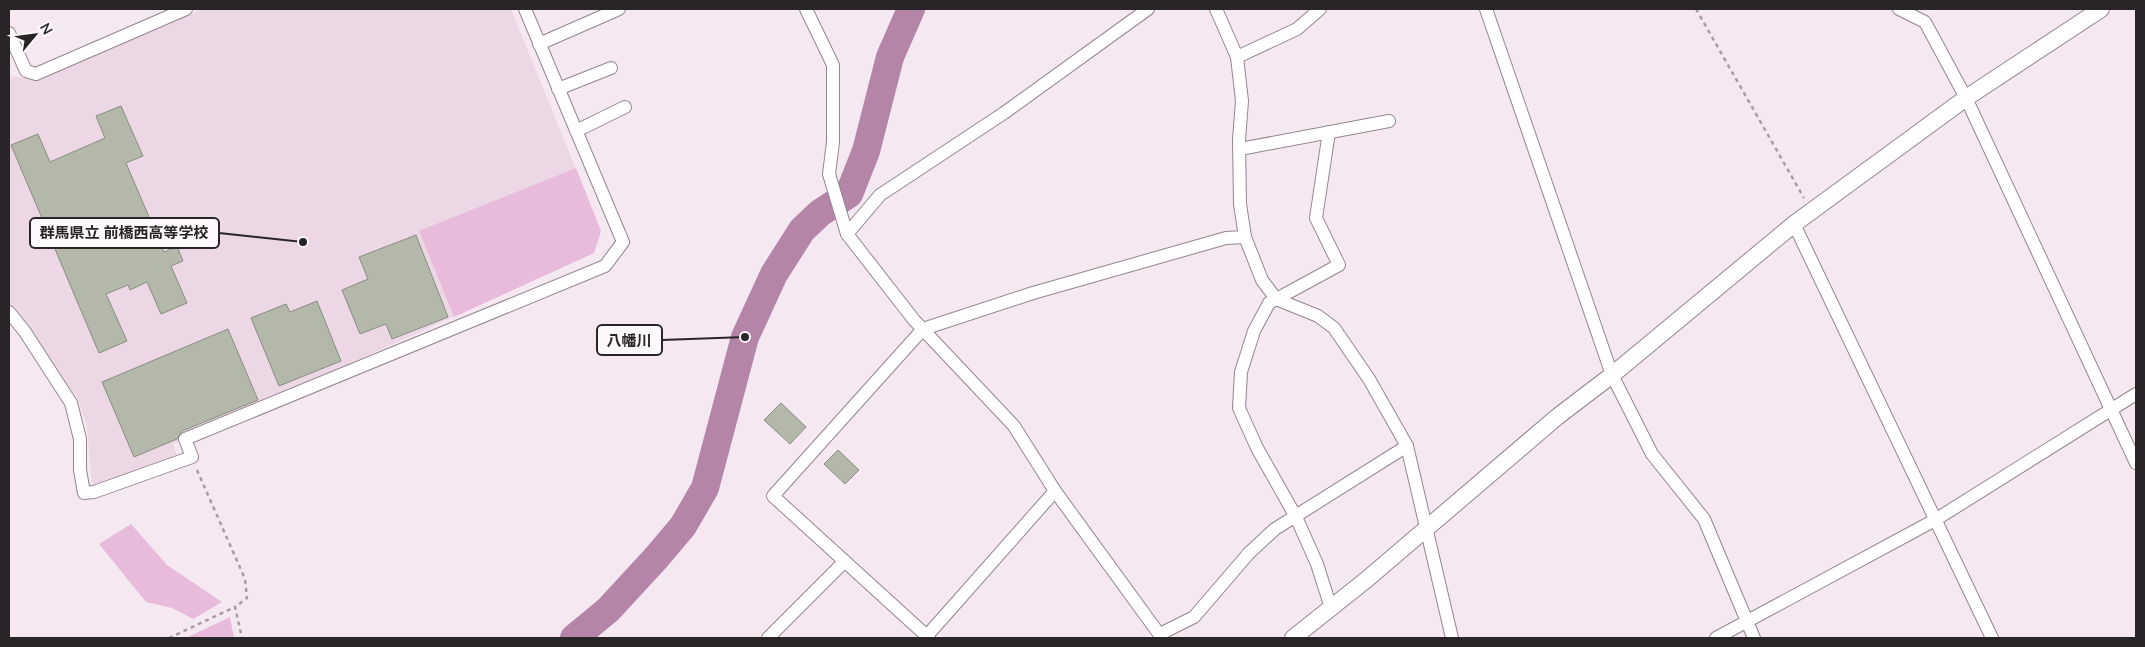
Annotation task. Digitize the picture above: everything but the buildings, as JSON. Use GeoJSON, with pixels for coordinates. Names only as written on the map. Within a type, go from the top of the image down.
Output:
{"type":"FeatureCollection","features":[{"type":"Feature","properties":{"kind":"street"},"geometry":{"type":"LineString","coordinates":[[9,33],[26,71],[36,74],[186,9]]}},
{"type":"Feature","properties":{"kind":"street"},"geometry":{"type":"LineString","coordinates":[[9,312],[71,403],[80,439],[80,470],[84,493],[94,492],[192,457],[185,439],[605,266],[623,242],[525,9]]}},
{"type":"Feature","properties":{"kind":"street"},"geometry":{"type":"LineString","coordinates":[[539,44],[619,9]]}},
{"type":"Feature","properties":{"kind":"street"},"geometry":{"type":"LineString","coordinates":[[806,9],[833,64],[833,142],[829,174],[847,234],[923,329],[1014,426],[1055,491],[1161,636],[1194,617],[1249,553],[1275,529],[1296,518],[1407,446]]}},
{"type":"Feature","properties":{"kind":"street"},"geometry":{"type":"LineString","coordinates":[[847,234],[880,195],[1004,113],[1148,9]]}},
{"type":"Feature","properties":{"kind":"street"},"geometry":{"type":"LineString","coordinates":[[1216,9],[1238,57],[1242,101],[1240,204],[1245,237],[1262,280],[1276,299],[1318,316],[1334,328],[1369,379],[1407,446],[1452,638]]}},
{"type":"Feature","properties":{"kind":"street"},"geometry":{"type":"LineString","coordinates":[[1238,57],[1297,29],[1320,9]]}},
{"type":"Feature","properties":{"kind":"street"},"geometry":{"type":"LineString","coordinates":[[1486,9],[1612,375],[1652,454],[1704,519],[1745,621],[1754,638]]}},
{"type":"Feature","properties":{"kind":"street"},"geometry":{"type":"LineString","coordinates":[[1900,9],[1925,22],[1966,98],[2136,463]]}},
{"type":"Feature","properties":{"kind":"street"},"geometry":{"type":"LineString","coordinates":[[1293,638],[1426,529],[1557,417],[1612,375],[1794,224],[1966,98],[2101,9]]}},
{"type":"Feature","properties":{"kind":"street"},"geometry":{"type":"LineString","coordinates":[[558,89],[611,68]]}},
{"type":"Feature","properties":{"kind":"street"},"geometry":{"type":"LineString","coordinates":[[576,131],[625,106]]}},
{"type":"Feature","properties":{"kind":"street"},"geometry":{"type":"LineString","coordinates":[[1240,149],[1389,120]]}},
{"type":"Feature","properties":{"kind":"street"},"geometry":{"type":"LineString","coordinates":[[1328,132],[1316,218],[1339,265],[1269,303],[1254,331],[1241,372],[1239,408],[1257,448],[1296,518],[1317,564],[1331,608]]}},
{"type":"Feature","properties":{"kind":"street"},"geometry":{"type":"LineString","coordinates":[[1794,224],[1992,638]]}},
{"type":"Feature","properties":{"kind":"street"},"geometry":{"type":"LineString","coordinates":[[1055,491],[927,637],[773,496],[923,329],[1042,291],[1226,238],[1245,237]]}},
{"type":"Feature","properties":{"kind":"street"},"geometry":{"type":"LineString","coordinates":[[1716,638],[1935,520],[2136,394]]}},
{"type":"Feature","properties":{"kind":"street"},"geometry":{"type":"LineString","coordinates":[[768,638],[844,562]]}},
{"type":"Feature","properties":{"kind":"path"},"geometry":{"type":"LineString","coordinates":[[1696,9],[1812,211]]}},
{"type":"Feature","properties":{"kind":"path"},"geometry":{"type":"LineString","coordinates":[[170,638],[235,606],[247,598],[245,579],[192,457]]}},
{"type":"Feature","properties":{"kind":"path"},"geometry":{"type":"LineString","coordinates":[[235,606],[242,638]]}},
{"type":"Feature","properties":{"kind":"shaded area"},"geometry":{"type":"Polygon","coordinates":[[[202,9],[511,9],[601,231],[594,253],[173,444],[177,455],[92,486],[87,427],[77,397],[9,307],[9,80],[13,76],[33,80],[202,9]]]}},
{"type":"Feature","properties":{"kind":"shaded area"},"geometry":{"type":"Polygon","coordinates":[[[576,168],[601,231],[594,253],[454,317],[419,231],[576,168]]]}},
{"type":"Feature","properties":{"kind":"shaded area"},"geometry":{"type":"Polygon","coordinates":[[[131,524],[167,565],[222,602],[193,619],[172,608],[146,602],[99,544],[131,524]]]}},
{"type":"Feature","properties":{"kind":"shaded area"},"geometry":{"type":"Polygon","coordinates":[[[230,617],[234,638],[186,638],[230,617]]]}},
{"type":"Feature","properties":{"kind":"waterway"},"geometry":{"type":"LineString","coordinates":[[574,638],[608,610],[656,558],[683,526],[705,488],[745,337],[774,274],[802,230],[820,213],[849,194],[866,151],[890,57],[911,9]]}},
{"type":"Feature","properties":{"kind":"place","name":"群馬県立 前橋西高等学校"},"geometry":{"type":"Point","coordinates":[303,242]}},
{"type":"Feature","properties":{"kind":"place","name":"八幡川"},"geometry":{"type":"Point","coordinates":[745,337]}}]}
